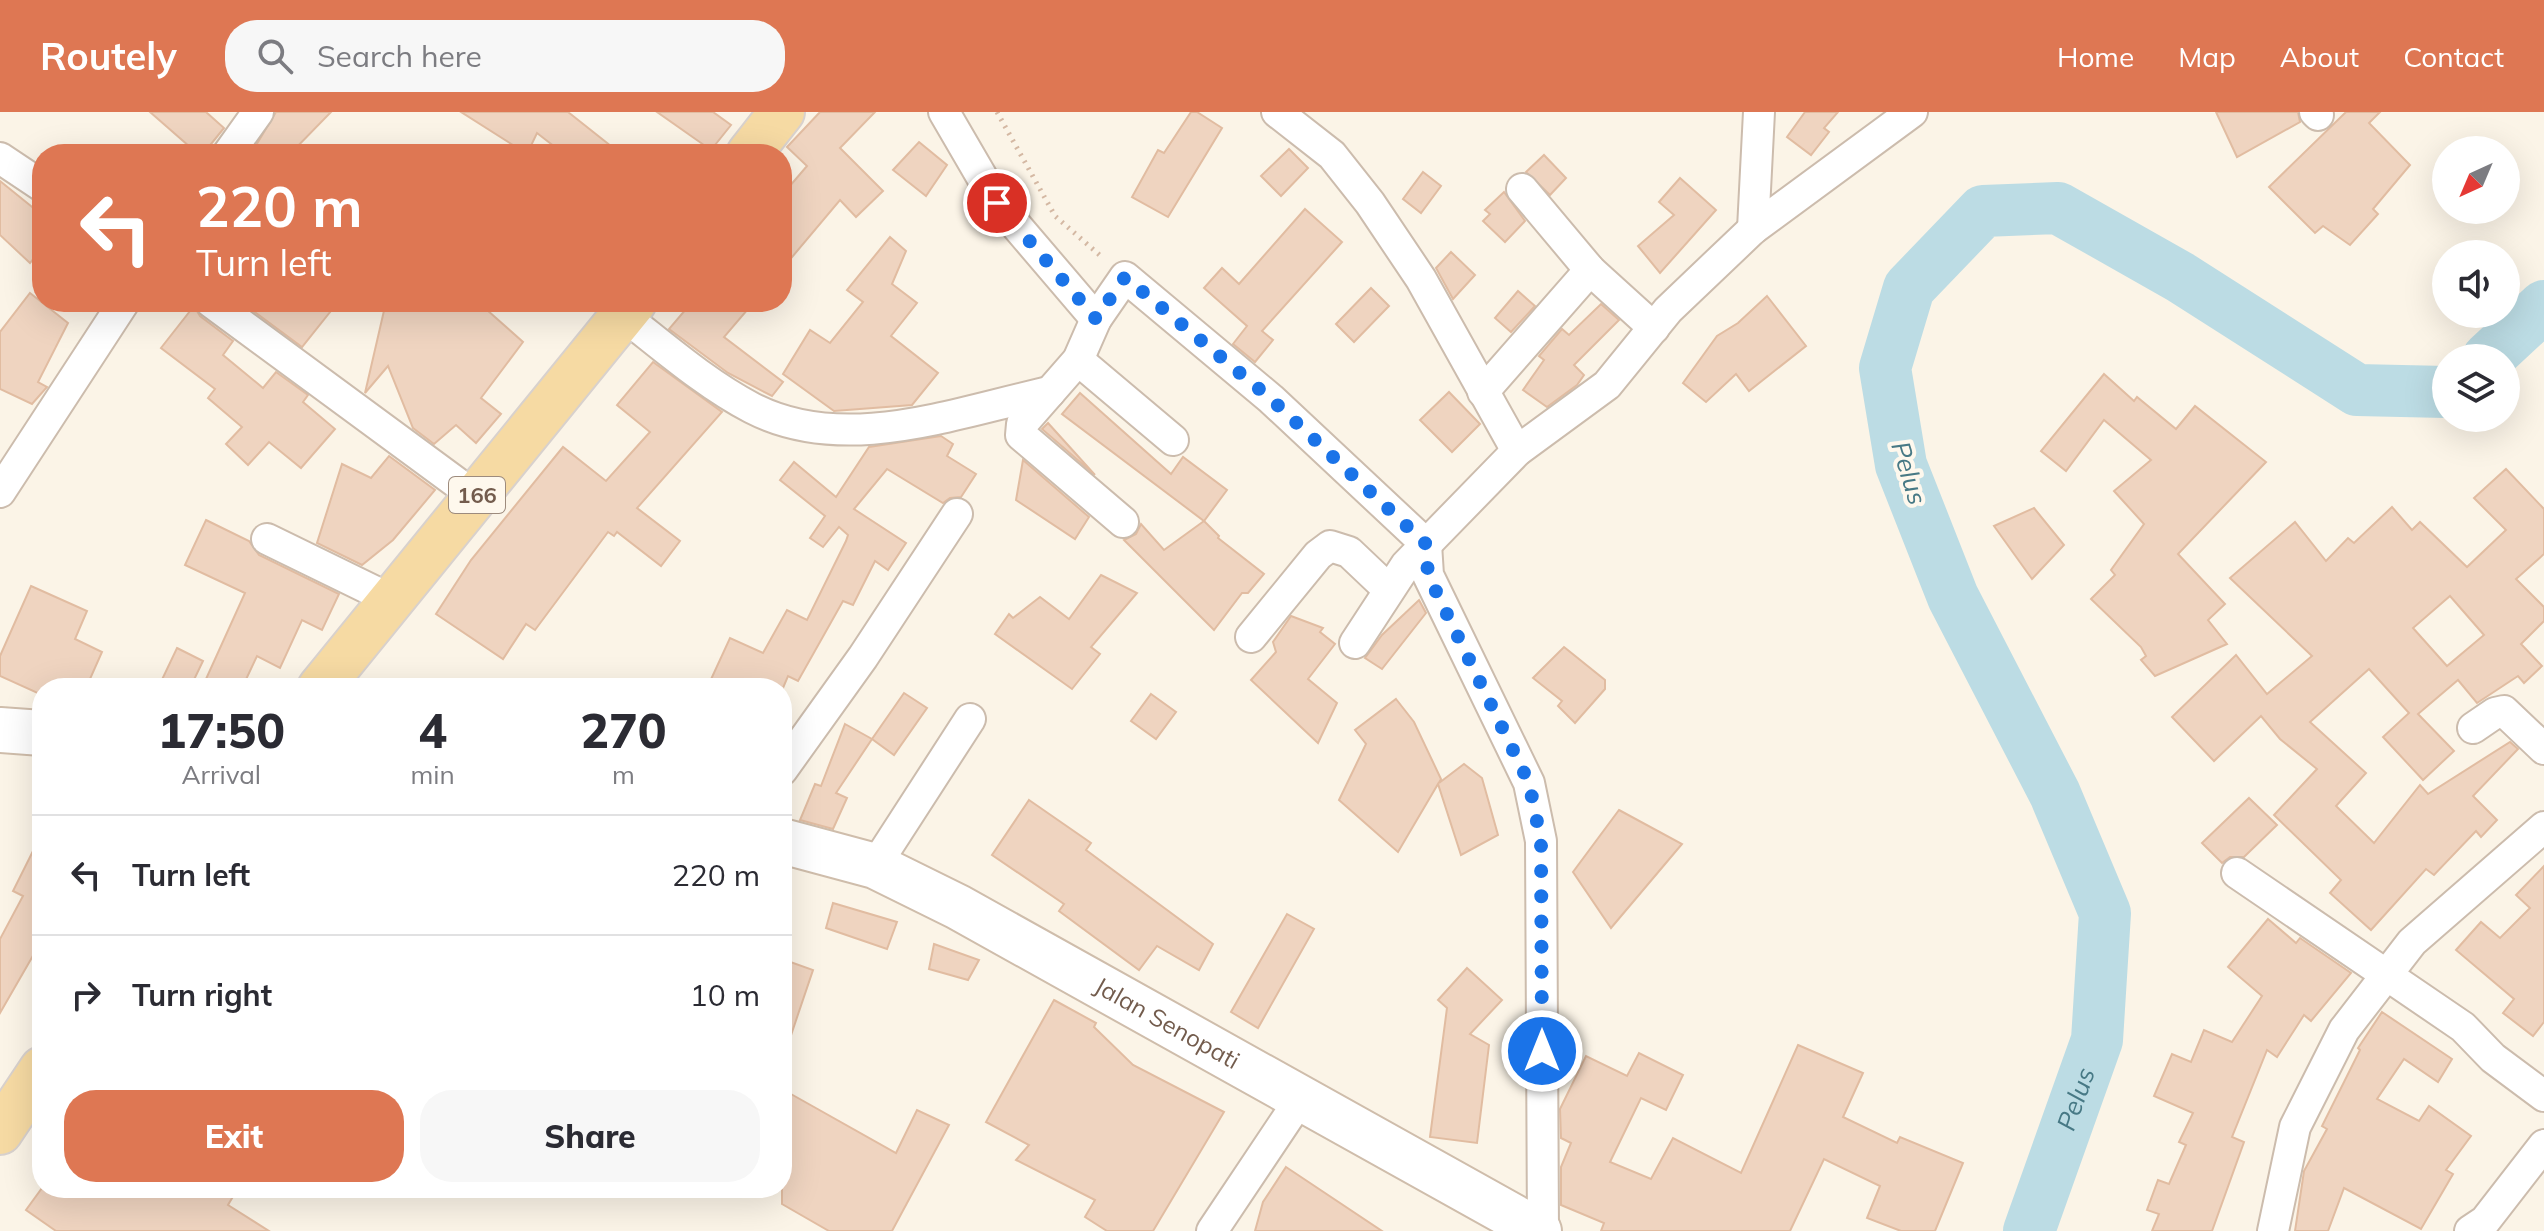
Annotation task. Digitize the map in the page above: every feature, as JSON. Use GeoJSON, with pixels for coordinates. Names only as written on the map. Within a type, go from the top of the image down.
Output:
{"type":"FeatureCollection","features":[{"type":"Feature","properties":{"kind":"main road"},"geometry":{"type":"LineString","coordinates":[[757,144],[782,112]]}},
{"type":"Feature","properties":{"kind":"main road","name":"166"},"geometry":{"type":"LineString","coordinates":[[328,678],[627,312]]}},
{"type":"Feature","properties":{"kind":"main road"},"geometry":{"type":"LineString","coordinates":[[0,730],[32,732]]}},
{"type":"Feature","properties":{"kind":"main road","name":"Jalan Senopati"},"geometry":{"type":"LineString","coordinates":[[792,844],[875,866],[958,907],[1523,1226]]}},
{"type":"Feature","properties":{"kind":"main road"},"geometry":{"type":"LineString","coordinates":[[0,1132],[32,1084]]}},
{"type":"Feature","properties":{"kind":"street"},"geometry":{"type":"LineString","coordinates":[[235,144],[258,112]]}},
{"type":"Feature","properties":{"kind":"street"},"geometry":{"type":"LineString","coordinates":[[944,112],[997,203],[1096,319]]}},
{"type":"Feature","properties":{"kind":"street"},"geometry":{"type":"LineString","coordinates":[[1277,112],[1332,155],[1370,203],[1421,279],[1517,451]]}},
{"type":"Feature","properties":{"kind":"street"},"geometry":{"type":"LineString","coordinates":[[1753,229],[1759,112]]}},
{"type":"Feature","properties":{"kind":"street"},"geometry":{"type":"LineString","coordinates":[[1355,643],[1404,570],[1517,451],[1607,385],[1668,310],[1753,229],[1912,112]]}},
{"type":"Feature","properties":{"kind":"street"},"geometry":{"type":"LineString","coordinates":[[0,158],[32,179]]}},
{"type":"Feature","properties":{"kind":"street"},"geometry":{"type":"LineString","coordinates":[[1522,189],[1590,270],[1654,328]]}},
{"type":"Feature","properties":{"kind":"street"},"geometry":{"type":"LineString","coordinates":[[1483,392],[1590,270]]}},
{"type":"Feature","properties":{"kind":"street"},"geometry":{"type":"LineString","coordinates":[[1123,522],[1021,435],[1022,424],[1078,360],[1096,319],[1122,283],[1271,399],[1404,570]]}},
{"type":"Feature","properties":{"kind":"street"},"geometry":{"type":"LineString","coordinates":[[0,492],[117,312]]}},
{"type":"Feature","properties":{"kind":"street"},"geometry":{"type":"LineString","coordinates":[[225,312],[476,497]]}},
{"type":"Feature","properties":{"kind":"street"},"geometry":{"type":"LineString","coordinates":[[632,312],[726,394],[777,419],[813,427],[857,431],[899,425],[1050,392]]}},
{"type":"Feature","properties":{"kind":"street"},"geometry":{"type":"LineString","coordinates":[[1078,360],[1173,440]]}},
{"type":"Feature","properties":{"kind":"street"},"geometry":{"type":"LineString","coordinates":[[792,756],[863,657],[957,514]]}},
{"type":"Feature","properties":{"kind":"street"},"geometry":{"type":"LineString","coordinates":[[267,539],[390,599]]}},
{"type":"Feature","properties":{"kind":"street"},"geometry":{"type":"LineString","coordinates":[[1251,637],[1318,555],[1330,546],[1428,575],[1529,783],[1538,811],[1541,841],[1523,1226]]}},
{"type":"Feature","properties":{"kind":"street"},"geometry":{"type":"LineString","coordinates":[[2473,728],[2495,713],[2504,711],[2544,749]]}},
{"type":"Feature","properties":{"kind":"street"},"geometry":{"type":"LineString","coordinates":[[875,866],[970,719]]}},
{"type":"Feature","properties":{"kind":"street"},"geometry":{"type":"LineString","coordinates":[[2273,1231],[2295,1127],[2344,1030],[2412,942],[2544,827]]}},
{"type":"Feature","properties":{"kind":"street"},"geometry":{"type":"LineString","coordinates":[[2237,873],[2463,1027],[2493,1058],[2544,1096]]}},
{"type":"Feature","properties":{"kind":"street"},"geometry":{"type":"LineString","coordinates":[[1212,1231],[1301,1098]]}},
{"type":"Feature","properties":{"kind":"street"},"geometry":{"type":"LineString","coordinates":[[2470,1231],[2485,1221],[2544,1145]]}},
{"type":"Feature","properties":{"kind":"path"},"geometry":{"type":"LineString","coordinates":[[997,112],[1055,216],[1122,283]]}},
{"type":"Feature","properties":{"kind":"building"},"geometry":{"type":"Polygon","coordinates":[[[150,112],[206,112],[224,128],[211,144],[187,144],[150,112]]]}},
{"type":"Feature","properties":{"kind":"building"},"geometry":{"type":"Polygon","coordinates":[[[276,112],[331,112],[300,144],[257,144],[276,112]]]}},
{"type":"Feature","properties":{"kind":"building"},"geometry":{"type":"Polygon","coordinates":[[[461,112],[568,112],[608,144],[551,144],[537,133],[532,144],[511,144],[461,112]]]}},
{"type":"Feature","properties":{"kind":"building"},"geometry":{"type":"Polygon","coordinates":[[[657,112],[713,112],[731,125],[716,144],[702,144],[657,112]]]}},
{"type":"Feature","properties":{"kind":"building"},"geometry":{"type":"Polygon","coordinates":[[[820,112],[875,112],[840,148],[883,191],[856,217],[840,200],[792,257],[792,183],[807,166],[792,152],[790,144],[820,112]]]}},
{"type":"Feature","properties":{"kind":"building"},"geometry":{"type":"Polygon","coordinates":[[[1191,112],[1197,112],[1222,128],[1168,217],[1132,197],[1158,150],[1164,153],[1191,112]]]}},
{"type":"Feature","properties":{"kind":"building"},"geometry":{"type":"Polygon","coordinates":[[[1805,112],[1838,112],[1824,128],[1829,132],[1811,155],[1787,137],[1805,112]]]}},
{"type":"Feature","properties":{"kind":"building"},"geometry":{"type":"Polygon","coordinates":[[[2216,112],[2298,112],[2300,122],[2237,157],[2216,112]]]}},
{"type":"Feature","properties":{"kind":"building"},"geometry":{"type":"Polygon","coordinates":[[[2346,112],[2380,112],[2369,123],[2410,165],[2373,209],[2378,214],[2350,245],[2323,226],[2315,233],[2269,187],[2346,112]]]}},
{"type":"Feature","properties":{"kind":"building"},"geometry":{"type":"Polygon","coordinates":[[[919,142],[947,165],[926,196],[893,170],[919,142]]]}},
{"type":"Feature","properties":{"kind":"building"},"geometry":{"type":"Polygon","coordinates":[[[1289,149],[1308,168],[1281,196],[1261,176],[1289,149]]]}},
{"type":"Feature","properties":{"kind":"building"},"geometry":{"type":"Polygon","coordinates":[[[1544,155],[1566,178],[1550,195],[1526,172],[1544,155]]]}},
{"type":"Feature","properties":{"kind":"building"},"geometry":{"type":"Polygon","coordinates":[[[1423,172],[1441,186],[1421,213],[1403,199],[1423,172]]]}},
{"type":"Feature","properties":{"kind":"building"},"geometry":{"type":"Polygon","coordinates":[[[1680,178],[1716,210],[1660,273],[1638,246],[1674,215],[1659,202],[1680,178]]]}},
{"type":"Feature","properties":{"kind":"building"},"geometry":{"type":"Polygon","coordinates":[[[0,181],[32,207],[30,263],[0,235],[0,181]]]}},
{"type":"Feature","properties":{"kind":"building"},"geometry":{"type":"Polygon","coordinates":[[[1504,192],[1525,221],[1505,242],[1483,221],[1490,214],[1485,210],[1504,192]]]}},
{"type":"Feature","properties":{"kind":"building"},"geometry":{"type":"Polygon","coordinates":[[[1305,209],[1342,242],[1262,331],[1273,340],[1255,362],[1233,344],[1247,326],[1204,288],[1222,268],[1239,284],[1305,209]]]}},
{"type":"Feature","properties":{"kind":"building"},"geometry":{"type":"Polygon","coordinates":[[[890,237],[906,251],[892,284],[917,303],[891,336],[938,373],[912,405],[834,411],[783,374],[810,330],[830,343],[863,302],[847,290],[890,237]]]}},
{"type":"Feature","properties":{"kind":"building"},"geometry":{"type":"Polygon","coordinates":[[[1451,252],[1475,275],[1453,299],[1436,268],[1451,252]]]}},
{"type":"Feature","properties":{"kind":"building"},"geometry":{"type":"Polygon","coordinates":[[[1371,288],[1389,306],[1354,342],[1336,324],[1371,288]]]}},
{"type":"Feature","properties":{"kind":"building"},"geometry":{"type":"Polygon","coordinates":[[[1518,291],[1535,306],[1511,332],[1495,318],[1518,291]]]}},
{"type":"Feature","properties":{"kind":"building"},"geometry":{"type":"Polygon","coordinates":[[[30,293],[32,312],[54,312],[68,323],[38,382],[47,387],[32,404],[0,389],[0,332],[30,293]]]}},
{"type":"Feature","properties":{"kind":"building"},"geometry":{"type":"Polygon","coordinates":[[[1767,296],[1806,346],[1749,391],[1736,374],[1706,402],[1683,383],[1717,336],[1738,323],[1767,296]]]}},
{"type":"Feature","properties":{"kind":"building"},"geometry":{"type":"Polygon","coordinates":[[[1601,304],[1619,320],[1574,365],[1584,375],[1577,385],[1547,407],[1523,390],[1544,360],[1539,356],[1562,329],[1569,335],[1601,304]]]}},
{"type":"Feature","properties":{"kind":"building"},"geometry":{"type":"Polygon","coordinates":[[[189,312],[198,312],[233,341],[223,355],[263,388],[276,372],[308,395],[303,402],[335,429],[301,468],[269,442],[248,465],[226,444],[242,427],[208,398],[215,389],[161,348],[189,312]]]}},
{"type":"Feature","properties":{"kind":"building"},"geometry":{"type":"Polygon","coordinates":[[[255,312],[330,312],[302,347],[255,312]]]}},
{"type":"Feature","properties":{"kind":"building"},"geometry":{"type":"Polygon","coordinates":[[[384,312],[489,312],[523,342],[481,398],[501,414],[476,443],[456,425],[434,444],[413,428],[388,366],[365,393],[384,312]]]}},
{"type":"Feature","properties":{"kind":"building"},"geometry":{"type":"Polygon","coordinates":[[[683,312],[745,312],[724,337],[783,382],[772,396],[728,373],[669,329],[683,312]]]}},
{"type":"Feature","properties":{"kind":"building"},"geometry":{"type":"Polygon","coordinates":[[[653,362],[722,412],[637,508],[680,541],[661,566],[617,532],[614,536],[608,532],[535,630],[526,624],[503,659],[436,614],[471,560],[563,447],[606,481],[650,432],[617,405],[653,362]]]}},
{"type":"Feature","properties":{"kind":"building"},"geometry":{"type":"Polygon","coordinates":[[[2104,374],[2134,401],[2137,397],[2176,429],[2195,406],[2266,462],[2178,554],[2225,604],[2208,620],[2227,644],[2155,676],[2141,660],[2146,656],[2141,647],[2091,599],[2115,575],[2111,570],[2144,524],[2114,491],[2151,460],[2104,420],[2066,471],[2041,451],[2104,374]]]}},
{"type":"Feature","properties":{"kind":"building"},"geometry":{"type":"Polygon","coordinates":[[[1449,392],[1480,424],[1452,452],[1420,420],[1449,392]]]}},
{"type":"Feature","properties":{"kind":"building"},"geometry":{"type":"Polygon","coordinates":[[[1080,393],[1171,474],[1183,457],[1227,490],[1204,521],[1062,414],[1080,393]]]}},
{"type":"Feature","properties":{"kind":"building"},"geometry":{"type":"Polygon","coordinates":[[[1048,423],[1095,475],[1042,429],[1048,423]]]}},
{"type":"Feature","properties":{"kind":"building"},"geometry":{"type":"Polygon","coordinates":[[[941,436],[953,444],[947,456],[976,474],[961,497],[950,498],[943,503],[887,469],[854,509],[906,543],[888,570],[875,561],[853,605],[843,601],[798,681],[788,676],[712,678],[730,638],[763,653],[787,610],[807,620],[846,541],[848,535],[839,527],[823,547],[810,538],[825,516],[780,480],[794,462],[836,497],[869,447],[941,436]]]}},
{"type":"Feature","properties":{"kind":"building"},"geometry":{"type":"Polygon","coordinates":[[[389,456],[435,490],[393,540],[362,565],[317,543],[342,464],[371,478],[389,456]]]}},
{"type":"Feature","properties":{"kind":"building"},"geometry":{"type":"Polygon","coordinates":[[[1023,460],[1089,517],[1075,539],[1016,500],[1023,460]]]}},
{"type":"Feature","properties":{"kind":"building"},"geometry":{"type":"Polygon","coordinates":[[[2506,469],[2544,509],[2544,554],[2516,579],[2544,607],[2544,621],[2521,644],[2542,666],[2524,683],[2518,676],[2477,703],[2458,680],[2418,714],[2454,751],[2423,780],[2383,737],[2409,713],[2369,669],[2310,722],[2366,773],[2336,806],[2374,843],[2420,785],[2428,794],[2510,742],[2518,749],[2473,796],[2497,820],[2481,837],[2476,831],[2434,875],[2426,869],[2371,930],[2330,893],[2341,880],[2274,815],[2317,769],[2280,739],[2261,716],[2214,761],[2172,717],[2236,655],[2267,694],[2312,656],[2230,578],[2295,522],[2326,561],[2348,538],[2354,543],[2392,507],[2412,530],[2420,522],[2467,567],[2506,530],[2474,498],[2506,469]],[[2450,596],[2413,628],[2447,666],[2484,635],[2450,596]]]}},
{"type":"Feature","properties":{"kind":"building"},"geometry":{"type":"Polygon","coordinates":[[[2034,508],[2064,545],[2032,579],[1994,526],[2034,508]]]}},
{"type":"Feature","properties":{"kind":"building"},"geometry":{"type":"Polygon","coordinates":[[[206,520],[249,541],[259,555],[339,594],[322,630],[302,620],[280,668],[257,656],[247,678],[206,678],[245,593],[185,565],[206,520]]]}},
{"type":"Feature","properties":{"kind":"building"},"geometry":{"type":"Polygon","coordinates":[[[1204,521],[1218,538],[1264,574],[1248,593],[1242,593],[1214,630],[1124,540],[1136,534],[1141,524],[1164,550],[1204,521]]]}},
{"type":"Feature","properties":{"kind":"building"},"geometry":{"type":"Polygon","coordinates":[[[1101,575],[1137,593],[1091,647],[1100,654],[1072,689],[995,634],[1009,614],[1013,618],[1040,597],[1069,619],[1101,575]]]}},
{"type":"Feature","properties":{"kind":"building"},"geometry":{"type":"Polygon","coordinates":[[[31,586],[87,611],[75,639],[102,652],[90,678],[32,678],[32,690],[0,676],[0,656],[31,586]]]}},
{"type":"Feature","properties":{"kind":"building"},"geometry":{"type":"Polygon","coordinates":[[[1419,600],[1426,613],[1382,669],[1365,658],[1382,635],[1419,600]]]}},
{"type":"Feature","properties":{"kind":"building"},"geometry":{"type":"Polygon","coordinates":[[[1291,616],[1323,628],[1320,632],[1335,644],[1308,679],[1337,703],[1318,743],[1251,680],[1276,652],[1273,642],[1291,616]]]}},
{"type":"Feature","properties":{"kind":"building"},"geometry":{"type":"Polygon","coordinates":[[[1564,647],[1605,680],[1605,689],[1575,723],[1558,706],[1562,701],[1533,678],[1564,647]]]}},
{"type":"Feature","properties":{"kind":"building"},"geometry":{"type":"Polygon","coordinates":[[[177,648],[203,661],[195,678],[163,678],[177,648]]]}},
{"type":"Feature","properties":{"kind":"building"},"geometry":{"type":"Polygon","coordinates":[[[904,693],[927,708],[894,755],[872,739],[904,693]]]}},
{"type":"Feature","properties":{"kind":"building"},"geometry":{"type":"Polygon","coordinates":[[[1151,694],[1176,712],[1156,739],[1131,721],[1151,694]]]}},
{"type":"Feature","properties":{"kind":"building"},"geometry":{"type":"Polygon","coordinates":[[[1396,699],[1414,722],[1441,779],[1439,783],[1464,764],[1482,778],[1498,835],[1461,855],[1438,784],[1398,852],[1339,800],[1366,744],[1355,730],[1396,699]]]}},
{"type":"Feature","properties":{"kind":"building"},"geometry":{"type":"Polygon","coordinates":[[[845,724],[872,739],[836,793],[847,798],[833,829],[800,820],[815,784],[821,786],[845,724]]]}},
{"type":"Feature","properties":{"kind":"building"},"geometry":{"type":"Polygon","coordinates":[[[2249,798],[2277,825],[2244,857],[2230,857],[2222,863],[2202,843],[2249,798]]]}},
{"type":"Feature","properties":{"kind":"building"},"geometry":{"type":"Polygon","coordinates":[[[1029,800],[1091,843],[1086,850],[1213,944],[1199,970],[1157,946],[1139,970],[1059,911],[1064,904],[992,855],[1029,800]]]}},
{"type":"Feature","properties":{"kind":"building"},"geometry":{"type":"Polygon","coordinates":[[[1619,810],[1682,844],[1611,928],[1573,872],[1619,810]]]}},
{"type":"Feature","properties":{"kind":"building"},"geometry":{"type":"Polygon","coordinates":[[[32,853],[32,957],[0,1013],[0,939],[23,896],[13,891],[32,853]]]}},
{"type":"Feature","properties":{"kind":"building"},"geometry":{"type":"Polygon","coordinates":[[[2544,866],[2544,1022],[2533,1036],[2503,1013],[2514,999],[2456,950],[2481,922],[2500,938],[2530,908],[2516,895],[2544,866]]]}},
{"type":"Feature","properties":{"kind":"building"},"geometry":{"type":"Polygon","coordinates":[[[833,903],[897,922],[887,949],[826,928],[833,903]]]}},
{"type":"Feature","properties":{"kind":"building"},"geometry":{"type":"Polygon","coordinates":[[[1287,914],[1314,929],[1258,1028],[1231,1012],[1287,914]]]}},
{"type":"Feature","properties":{"kind":"building"},"geometry":{"type":"Polygon","coordinates":[[[2268,919],[2296,943],[2300,938],[2351,973],[2311,1021],[2304,1015],[2277,1057],[2267,1050],[2232,1137],[2244,1142],[2212,1231],[2152,1231],[2159,1214],[2147,1210],[2158,1180],[2169,1184],[2186,1145],[2179,1142],[2193,1113],[2154,1096],[2172,1054],[2191,1062],[2204,1030],[2232,1042],[2262,996],[2228,967],[2268,919]]]}},
{"type":"Feature","properties":{"kind":"building"},"geometry":{"type":"Polygon","coordinates":[[[934,944],[979,960],[968,980],[929,969],[934,944]]]}},
{"type":"Feature","properties":{"kind":"building"},"geometry":{"type":"Polygon","coordinates":[[[792,963],[813,970],[792,1032],[792,963]]]}},
{"type":"Feature","properties":{"kind":"building"},"geometry":{"type":"Polygon","coordinates":[[[1467,968],[1502,1000],[1470,1034],[1489,1045],[1477,1143],[1430,1137],[1447,1008],[1438,1000],[1467,968]]]}},
{"type":"Feature","properties":{"kind":"building"},"geometry":{"type":"Polygon","coordinates":[[[1054,1000],[1096,1023],[1094,1027],[1133,1065],[1224,1112],[1153,1231],[1107,1231],[1085,1217],[1095,1200],[1016,1160],[1029,1145],[986,1122],[1054,1000]]]}},
{"type":"Feature","properties":{"kind":"building"},"geometry":{"type":"Polygon","coordinates":[[[2382,1012],[2452,1059],[2438,1082],[2404,1059],[2377,1099],[2419,1121],[2429,1106],[2471,1136],[2446,1170],[2453,1174],[2421,1229],[2344,1188],[2328,1231],[2295,1231],[2304,1171],[2327,1129],[2322,1126],[2360,1050],[2358,1048],[2382,1012]]]}},
{"type":"Feature","properties":{"kind":"building"},"geometry":{"type":"Polygon","coordinates":[[[1798,1045],[1863,1073],[1843,1117],[1897,1143],[1900,1137],[1963,1163],[1935,1231],[1901,1231],[1867,1218],[1880,1186],[1824,1159],[1790,1231],[1601,1231],[1604,1223],[1561,1205],[1561,1167],[1571,1143],[1561,1138],[1560,1109],[1586,1056],[1627,1076],[1639,1053],[1683,1075],[1666,1110],[1641,1098],[1610,1162],[1651,1179],[1673,1138],[1741,1173],[1798,1045]]]}},
{"type":"Feature","properties":{"kind":"building"},"geometry":{"type":"Polygon","coordinates":[[[792,1095],[896,1153],[917,1110],[949,1125],[892,1231],[829,1231],[782,1204],[782,1198],[792,1198],[792,1095]]]}},
{"type":"Feature","properties":{"kind":"building"},"geometry":{"type":"Polygon","coordinates":[[[1286,1167],[1382,1231],[1255,1231],[1263,1202],[1286,1167]]]}},
{"type":"Feature","properties":{"kind":"building"},"geometry":{"type":"Polygon","coordinates":[[[35,1198],[232,1198],[228,1205],[269,1231],[56,1231],[26,1210],[35,1198]]]}},
{"type":"Feature","properties":{"kind":"waterway","name":"Pelus"},"geometry":{"type":"LineString","coordinates":[[2029,1231],[2097,1040],[2105,913],[2055,794],[1953,597],[1901,465],[1885,368],[1909,288],[1983,211],[2058,208],[2180,277],[2357,390],[2432,392]]}},
{"type":"Feature","properties":{"kind":"waterway","name":"Pelus"},"geometry":{"type":"LineString","coordinates":[[2503,344],[2544,306]]}},
{"type":"Feature","properties":{"kind":"route"},"geometry":{"type":"LineString","coordinates":[[997,203],[1096,319],[1125,277],[1271,399],[1426,544],[1428,575],[1529,783],[1538,811],[1541,841],[1542,1051]]}}]}
